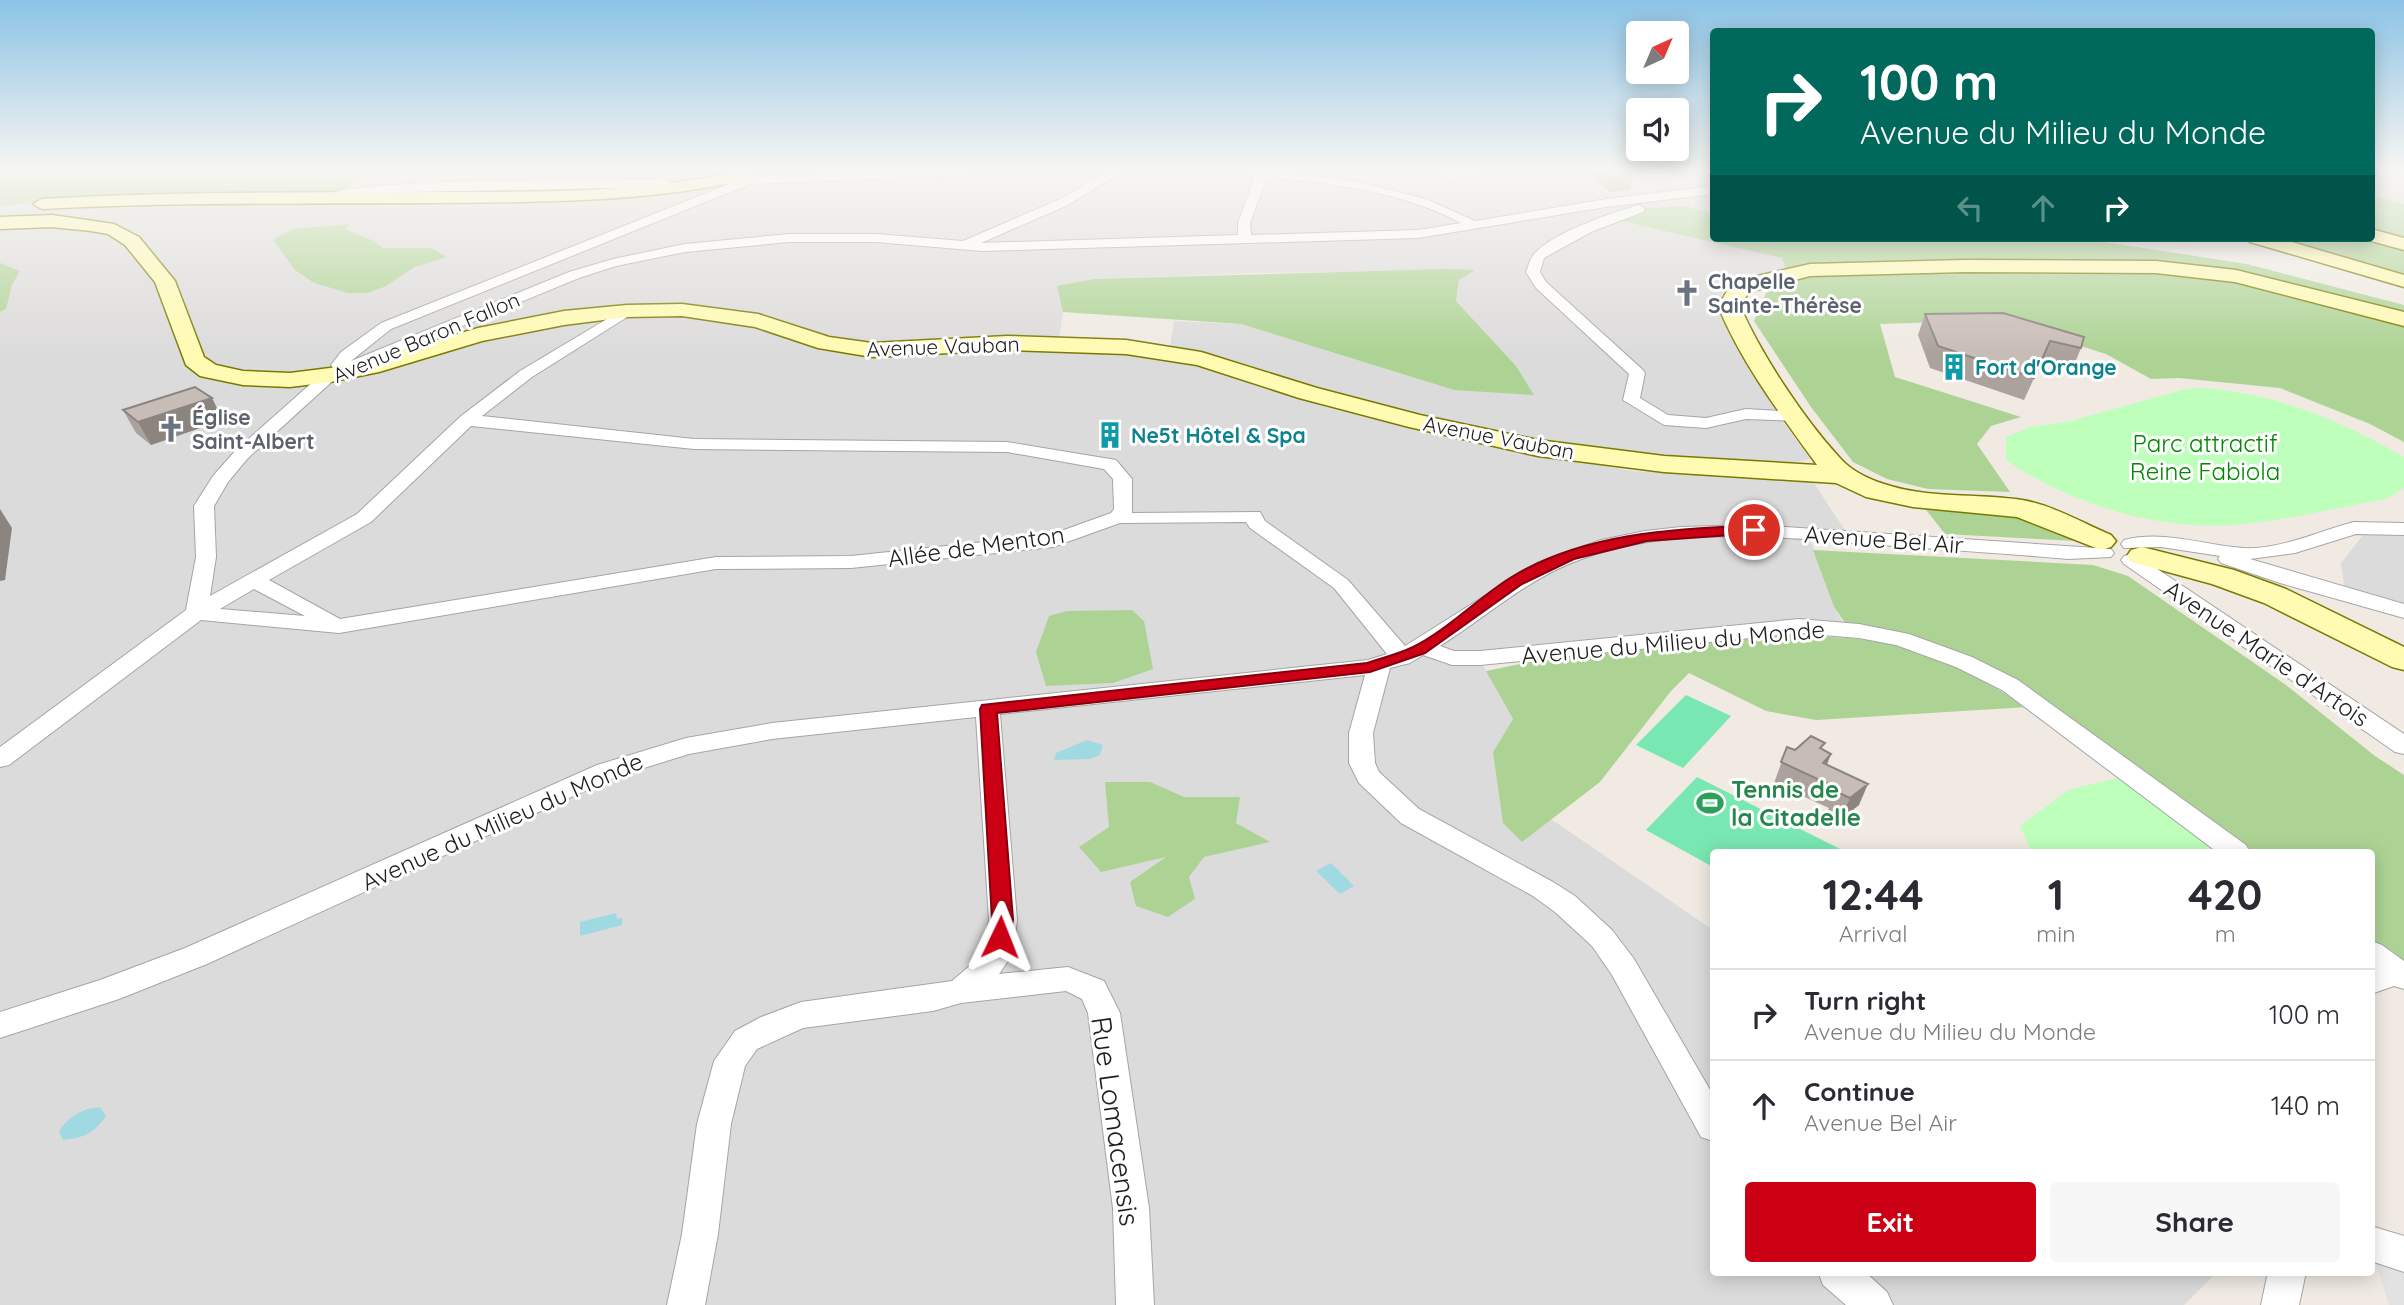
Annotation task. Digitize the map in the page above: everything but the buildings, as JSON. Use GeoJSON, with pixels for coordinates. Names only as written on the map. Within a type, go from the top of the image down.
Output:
{"type":"FeatureCollection","features":[{"type":"Feature","properties":{"kind":"main road","name":"Avenue Vauban"},"geometry":{"type":"LineString","coordinates":[[117,232],[132,242],[165,281],[194,360],[208,371],[260,380],[330,375],[371,367],[511,328],[627,311],[681,310],[731,316],[778,327],[826,343],[872,350],[1007,343],[1126,347],[1201,359],[1332,399],[1538,448],[1664,464],[1842,475]]}},
{"type":"Feature","properties":{"kind":"main road"},"geometry":{"type":"LineString","coordinates":[[2375,236],[2404,244]]}},
{"type":"Feature","properties":{"kind":"main road"},"geometry":{"type":"LineString","coordinates":[[2271,242],[2404,281]]}},
{"type":"Feature","properties":{"kind":"main road"},"geometry":{"type":"LineString","coordinates":[[2404,319],[2236,276],[2175,268],[1965,266],[1801,271],[1742,288],[1736,292],[1729,306],[1740,332],[1796,417],[1827,460],[1842,475],[1868,488],[1905,497],[2022,509],[2122,551],[2208,573],[2267,593],[2404,660]]}},
{"type":"Feature","properties":{"kind":"street"},"geometry":{"type":"LineString","coordinates":[[330,375],[347,355],[386,326],[611,232]]}},
{"type":"Feature","properties":{"kind":"street"},"geometry":{"type":"LineString","coordinates":[[962,250],[976,238],[991,232]]}},
{"type":"Feature","properties":{"kind":"street"},"geometry":{"type":"LineString","coordinates":[[1244,232],[1245,241]]}},
{"type":"Feature","properties":{"kind":"street"},"geometry":{"type":"LineString","coordinates":[[962,250],[1034,254],[1106,252],[1245,241],[1431,232]]}},
{"type":"Feature","properties":{"kind":"street"},"geometry":{"type":"LineString","coordinates":[[1585,232],[1539,256],[1533,272],[1541,285],[1637,373],[1631,400],[1664,420],[1706,423],[1746,414],[1796,417]]}},
{"type":"Feature","properties":{"kind":"street","name":"Avenue Baron Fallon"},"geometry":{"type":"LineString","coordinates":[[196,613],[206,557],[204,506],[220,480],[242,454],[330,375],[573,275],[655,253],[726,243],[796,238],[876,238],[962,250]]}},
{"type":"Feature","properties":{"kind":"street"},"geometry":{"type":"LineString","coordinates":[[962,250],[982,247],[1190,246]]}},
{"type":"Feature","properties":{"kind":"street"},"geometry":{"type":"LineString","coordinates":[[982,247],[1034,254]]}},
{"type":"Feature","properties":{"kind":"street"},"geometry":{"type":"LineString","coordinates":[[0,760],[196,613],[364,518],[467,420],[526,374],[627,311]]}},
{"type":"Feature","properties":{"kind":"street"},"geometry":{"type":"LineString","coordinates":[[467,420],[694,444],[1007,447],[1097,460],[1121,472],[1124,510],[1118,517]]}},
{"type":"Feature","properties":{"kind":"street"},"geometry":{"type":"LineString","coordinates":[[1118,517],[1135,519],[1252,516],[1257,524],[1341,584],[1390,662],[1361,733],[1362,763],[1368,777],[1410,816],[1543,889],[1565,904],[1602,938],[1623,967],[1710,1121]]}},
{"type":"Feature","properties":{"kind":"street","name":"Allée de Menton"},"geometry":{"type":"LineString","coordinates":[[196,613],[339,626],[716,563],[851,562],[1053,541],[1118,517]]}},
{"type":"Feature","properties":{"kind":"street"},"geometry":{"type":"LineString","coordinates":[[2185,545],[2245,554],[2295,547],[2354,528],[2404,529]]}},
{"type":"Feature","properties":{"kind":"street","name":"Avenue Bel Air"},"geometry":{"type":"LineString","coordinates":[[1390,662],[1424,648],[1506,587],[1542,567],[1606,545],[1647,537],[1693,531],[1754,530],[2078,553],[2122,551],[2151,540],[2185,545]]}},
{"type":"Feature","properties":{"kind":"street"},"geometry":{"type":"LineString","coordinates":[[2185,545],[2287,579],[2404,611]]}},
{"type":"Feature","properties":{"kind":"street","name":"Avenue Marie d'Artois"},"geometry":{"type":"LineString","coordinates":[[2122,551],[2404,746]]}},
{"type":"Feature","properties":{"kind":"street"},"geometry":{"type":"LineString","coordinates":[[255,581],[339,626]]}},
{"type":"Feature","properties":{"kind":"street","name":"Avenue du Milieu du Monde"},"geometry":{"type":"LineString","coordinates":[[1424,648],[1442,656],[1468,659],[1798,626],[1845,629],[1901,639],[1946,654],[2010,685],[2232,849]]}},
{"type":"Feature","properties":{"kind":"street","name":"Avenue du Milieu du Monde"},"geometry":{"type":"LineString","coordinates":[[0,1025],[108,990],[196,956],[596,776],[686,746],[751,734],[1347,671],[1390,662]]}},
{"type":"Feature","properties":{"kind":"street"},"geometry":{"type":"LineString","coordinates":[[961,991],[984,972],[998,954],[1003,920],[988,709]]}},
{"type":"Feature","properties":{"kind":"street"},"geometry":{"type":"LineString","coordinates":[[2375,958],[2391,977]]}},
{"type":"Feature","properties":{"kind":"street","name":"Rue Lomacensis"},"geometry":{"type":"LineString","coordinates":[[686,1305],[700,1234],[714,1124],[730,1061],[746,1040],[801,1015],[933,998],[961,991],[1068,979],[1093,990],[1104,1013],[1131,1208],[1136,1305]]}},
{"type":"Feature","properties":{"kind":"street"},"geometry":{"type":"LineString","coordinates":[[2375,1244],[2404,1254]]}},
{"type":"Feature","properties":{"kind":"street"},"geometry":{"type":"LineString","coordinates":[[1841,1276],[1874,1305]]}},
{"type":"Feature","properties":{"kind":"street"},"geometry":{"type":"LineString","coordinates":[[2280,1305],[2286,1276]]}},
{"type":"Feature","properties":{"kind":"shaded area"},"geometry":{"type":"Polygon","coordinates":[[[0,232],[1668,232],[1782,258],[1786,270],[1725,287],[1717,304],[1775,410],[1810,459],[1777,466],[1536,443],[1397,411],[1170,346],[1174,321],[1241,324],[1454,390],[1516,366],[1456,301],[1459,280],[1473,270],[1093,279],[1058,286],[1063,312],[1057,350],[1160,358],[1214,370],[1332,409],[1449,438],[1632,471],[1812,480],[1846,532],[1807,530],[1834,607],[1844,625],[1477,654],[1513,719],[1493,752],[1522,842],[1551,819],[1710,928],[1710,1276],[2213,1276],[2184,1305],[0,1305],[0,232]]]}},
{"type":"Feature","properties":{"kind":"shaded area"},"geometry":{"type":"Polygon","coordinates":[[[2364,534],[2404,535],[2404,607],[2345,591],[2341,563],[2364,534]]]}},
{"type":"Feature","properties":{"kind":"shaded area"},"geometry":{"type":"Polygon","coordinates":[[[2375,1262],[2404,1271],[2404,1305],[2389,1305],[2375,1262]]]}},
{"type":"Feature","properties":{"kind":"green space"},"geometry":{"type":"Polygon","coordinates":[[[288,232],[351,232],[374,241],[383,248],[431,248],[447,257],[415,267],[384,287],[367,293],[348,293],[314,283],[295,270],[273,240],[288,232]]]}},
{"type":"Feature","properties":{"kind":"green space"},"geometry":{"type":"Polygon","coordinates":[[[1668,232],[1710,232],[1710,241],[1668,232]]]}},
{"type":"Feature","properties":{"kind":"green space"},"geometry":{"type":"Polygon","coordinates":[[[2375,232],[2375,232],[2404,232],[2404,239],[2375,232]]]}},
{"type":"Feature","properties":{"kind":"green space"},"geometry":{"type":"Polygon","coordinates":[[[2375,239],[2404,247],[2404,275],[2292,242],[2375,242],[2375,239]]]}},
{"type":"Feature","properties":{"kind":"green space"},"geometry":{"type":"Polygon","coordinates":[[[1712,242],[2104,242],[2247,264],[2404,305],[2404,312],[2286,282],[2212,268],[1786,270],[1782,258],[1712,242]]]}},
{"type":"Feature","properties":{"kind":"green space"},"geometry":{"type":"Polygon","coordinates":[[[0,263],[20,271],[12,285],[6,309],[0,312],[0,263]]]}},
{"type":"Feature","properties":{"kind":"green space"},"geometry":{"type":"Polygon","coordinates":[[[1475,270],[1459,280],[1456,301],[1516,366],[1534,395],[1454,390],[1241,324],[1063,312],[1057,286],[1093,279],[1475,270]]]}},
{"type":"Feature","properties":{"kind":"green space"},"geometry":{"type":"Polygon","coordinates":[[[1892,272],[2196,272],[2404,315],[2404,442],[2370,424],[2280,388],[2179,378],[2151,379],[2106,354],[1999,320],[1880,324],[1895,377],[2021,417],[1991,426],[1977,444],[2010,492],[1928,489],[1887,479],[1853,462],[1811,407],[1754,321],[1770,284],[1799,278],[1892,272]]]}},
{"type":"Feature","properties":{"kind":"green space","name":"Parc attractif Reine Fabiola"},"geometry":{"type":"Polygon","coordinates":[[[2204,388],[2283,403],[2356,431],[2404,457],[2404,488],[2386,499],[2252,523],[2174,523],[2114,511],[2085,501],[2031,476],[2006,460],[2006,437],[2031,427],[2067,422],[2186,389],[2204,388]]]}},
{"type":"Feature","properties":{"kind":"green space"},"geometry":{"type":"Polygon","coordinates":[[[1923,506],[2023,514],[2059,529],[2076,541],[1945,534],[1923,506]]]}},
{"type":"Feature","properties":{"kind":"green space"},"geometry":{"type":"Polygon","coordinates":[[[1813,550],[2093,565],[2128,576],[2286,685],[2375,756],[2404,775],[2404,963],[2375,942],[2375,849],[2250,849],[2176,795],[1965,655],[1887,629],[1845,623],[1834,607],[1813,550]]]}},
{"type":"Feature","properties":{"kind":"green space"},"geometry":{"type":"Polygon","coordinates":[[[1132,610],[1144,621],[1153,669],[1113,683],[1046,686],[1036,652],[1049,616],[1067,611],[1132,610]]]}},
{"type":"Feature","properties":{"kind":"green space"},"geometry":{"type":"Polygon","coordinates":[[[1783,635],[1860,639],[1905,648],[1959,669],[2028,707],[1816,720],[1766,711],[1689,673],[1671,691],[1600,782],[1522,842],[1503,823],[1493,752],[1513,719],[1486,671],[1544,659],[1783,635]]]}},
{"type":"Feature","properties":{"kind":"green space","name":"Tennis de la Citadelle"},"geometry":{"type":"Polygon","coordinates":[[[1686,695],[1731,716],[1683,768],[1636,745],[1686,695]]]}},
{"type":"Feature","properties":{"kind":"green space","name":"Tennis de la Citadelle"},"geometry":{"type":"Polygon","coordinates":[[[1697,777],[1840,849],[1710,849],[1710,865],[1646,830],[1697,777]]]}},
{"type":"Feature","properties":{"kind":"green space"},"geometry":{"type":"Polygon","coordinates":[[[2118,778],[2213,849],[2030,849],[2020,826],[2070,789],[2118,778]]]}},
{"type":"Feature","properties":{"kind":"green space"},"geometry":{"type":"Polygon","coordinates":[[[1105,782],[1150,782],[1184,797],[1240,797],[1236,823],[1270,842],[1204,857],[1189,877],[1195,899],[1168,917],[1136,906],[1130,882],[1166,857],[1101,872],[1079,847],[1109,827],[1105,782]]]}},
{"type":"Feature","properties":{"kind":"water"},"geometry":{"type":"Polygon","coordinates":[[[1087,740],[1103,745],[1100,755],[1090,759],[1054,760],[1056,753],[1087,740]]]}},
{"type":"Feature","properties":{"kind":"water"},"geometry":{"type":"Polygon","coordinates":[[[1331,863],[1354,886],[1340,894],[1316,871],[1331,863]]]}},
{"type":"Feature","properties":{"kind":"water"},"geometry":{"type":"Polygon","coordinates":[[[616,913],[617,919],[622,918],[622,925],[580,936],[580,922],[616,913]]]}},
{"type":"Feature","properties":{"kind":"water"},"geometry":{"type":"Polygon","coordinates":[[[100,1107],[106,1116],[93,1131],[77,1138],[63,1140],[59,1131],[68,1121],[82,1111],[100,1107]]]}},
{"type":"Feature","properties":{"kind":"place","name":"Chapelle Sainte-Thérèse"},"geometry":{"type":"Point","coordinates":[1687,293]}},
{"type":"Feature","properties":{"kind":"place","name":"Fort d'Orange"},"geometry":{"type":"Point","coordinates":[1954,367]}},
{"type":"Feature","properties":{"kind":"place","name":"Église Saint-Albert"},"geometry":{"type":"Point","coordinates":[171,429]}},
{"type":"Feature","properties":{"kind":"place","name":"Ne5t Hôtel & Spa"},"geometry":{"type":"Point","coordinates":[1110,435]}},
{"type":"Feature","properties":{"kind":"place","name":"Tennis de la Citadelle"},"geometry":{"type":"Point","coordinates":[1710,803]}},
{"type":"Feature","properties":{"kind":"route"},"geometry":{"type":"LineString","coordinates":[[1000,937],[1003,920],[988,709],[1347,671],[1392,662],[1420,650],[1516,580],[1569,556],[1647,537],[1693,531],[1754,530]]}}]}
